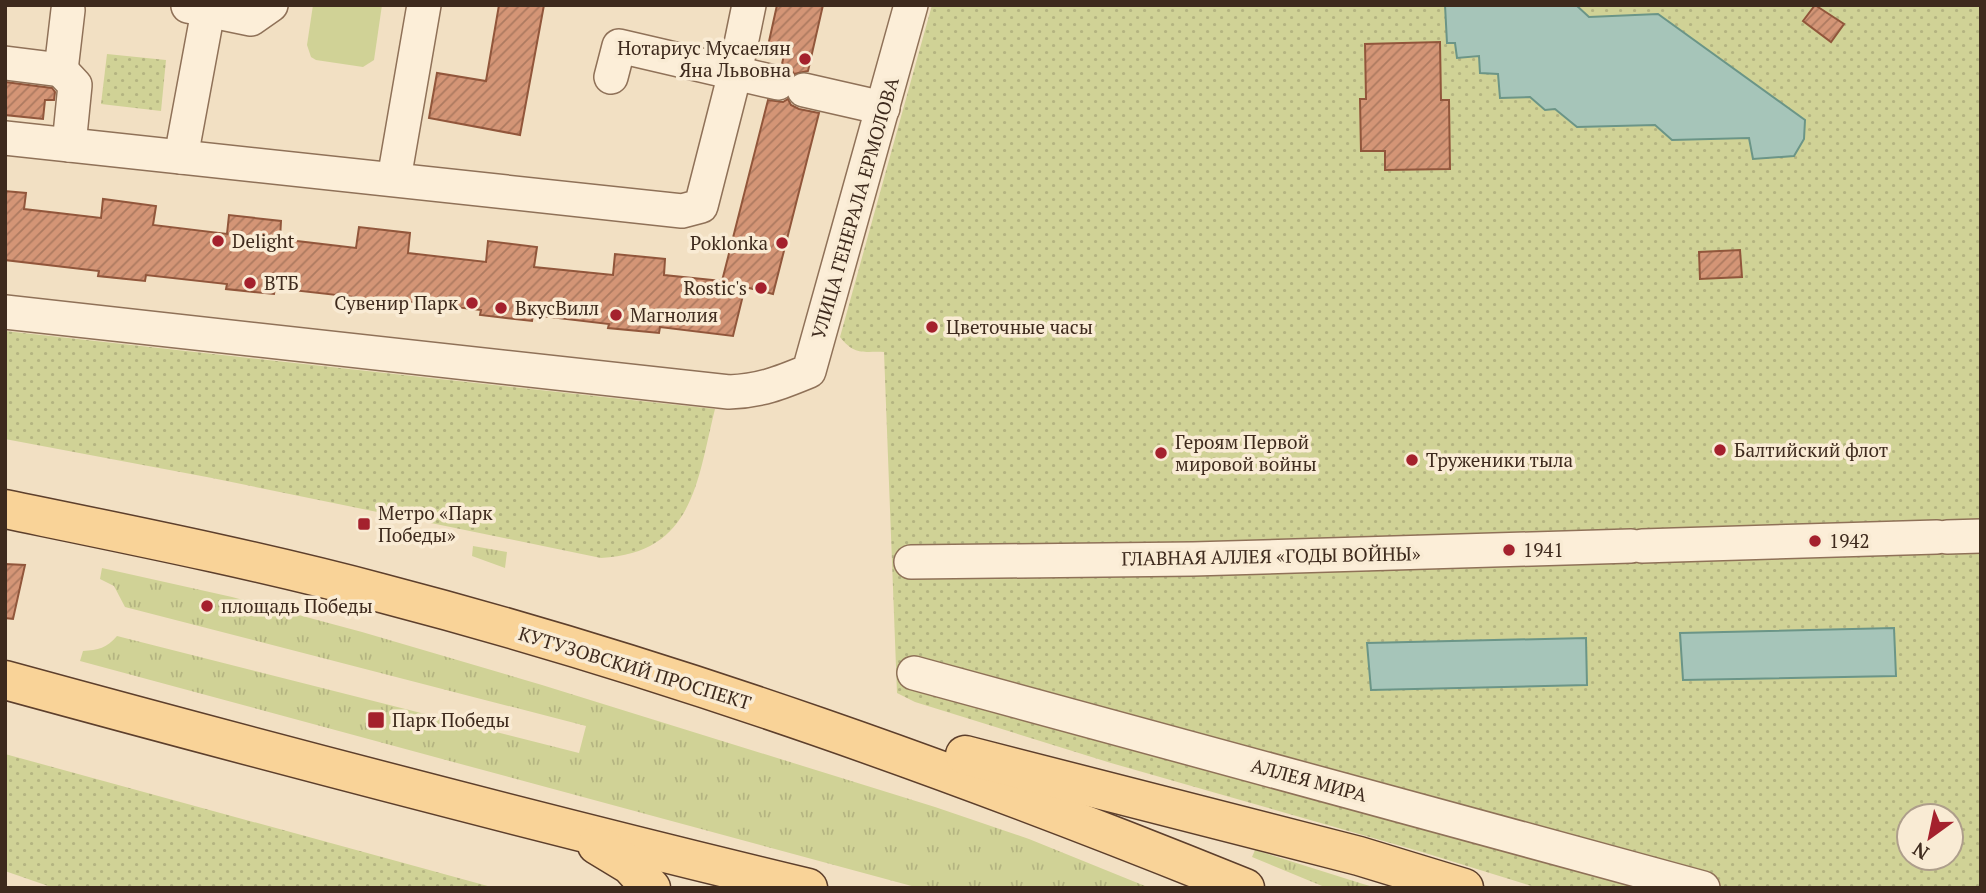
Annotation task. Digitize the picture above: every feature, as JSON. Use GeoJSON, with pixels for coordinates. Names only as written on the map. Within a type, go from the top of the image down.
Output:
{"type":"FeatureCollection","features":[{"type":"Feature","properties":{"kind":"main road","name":"КУТУЗОВСКИЙ ПРОСПЕКТ"},"geometry":{"type":"LineString","coordinates":[[5,509],[251,561],[382,593],[723,694],[999,791],[1245,888]]}},
{"type":"Feature","properties":{"kind":"main road"},"geometry":{"type":"LineString","coordinates":[[5,680],[564,829],[808,888]]}},
{"type":"Feature","properties":{"kind":"main road"},"geometry":{"type":"LineString","coordinates":[[723,694],[1359,856],[1464,888]]}},
{"type":"Feature","properties":{"kind":"main road"},"geometry":{"type":"LineString","coordinates":[[564,829],[600,846],[640,876]]}},
{"type":"Feature","properties":{"kind":"street"},"geometry":{"type":"LineString","coordinates":[[181,157],[197,8],[251,19],[271,5]]}},
{"type":"Feature","properties":{"kind":"street"},"geometry":{"type":"LineString","coordinates":[[394,179],[424,5]]}},
{"type":"Feature","properties":{"kind":"street"},"geometry":{"type":"LineString","coordinates":[[5,138],[682,211],[701,206],[735,73],[749,5]]}},
{"type":"Feature","properties":{"kind":"street","name":"УЛИЦА ГЕНЕРАЛА ЕРМОЛОВА"},"geometry":{"type":"LineString","coordinates":[[5,312],[729,392],[771,387],[809,371],[911,5]]}},
{"type":"Feature","properties":{"kind":"street"},"geometry":{"type":"LineString","coordinates":[[61,69],[68,10]]}},
{"type":"Feature","properties":{"kind":"street"},"geometry":{"type":"LineString","coordinates":[[611,77],[619,46],[883,108]]}},
{"type":"Feature","properties":{"kind":"street"},"geometry":{"type":"LineString","coordinates":[[5,63],[61,69],[75,85],[69,145]]}},
{"type":"Feature","properties":{"kind":"street","name":"ГЛАВНАЯ АЛЛЕЯ «ГОДЫ ВОЙНЫ»"},"geometry":{"type":"LineString","coordinates":[[911,562],[1193,559],[1981,536]]}},
{"type":"Feature","properties":{"kind":"street","name":"АЛЛЕЯ МИРА"},"geometry":{"type":"LineString","coordinates":[[914,673],[1703,888]]}},
{"type":"Feature","properties":{"kind":"street"},"geometry":{"type":"LineString","coordinates":[[640,876],[666,888]]}},
{"type":"Feature","properties":{"kind":"green space"},"geometry":{"type":"Polygon","coordinates":[[[313,5],[382,5],[374,60],[363,67],[311,57],[307,45],[313,5]]]}},
{"type":"Feature","properties":{"kind":"green space"},"geometry":{"type":"Polygon","coordinates":[[[932,5],[1981,5],[1981,888],[1538,888],[1111,763],[915,702],[897,693],[884,352],[855,350],[840,337],[932,5]]]}},
{"type":"Feature","properties":{"kind":"green space"},"geometry":{"type":"Polygon","coordinates":[[[107,54],[166,60],[161,111],[101,104],[107,54]]]}},
{"type":"Feature","properties":{"kind":"green space"},"geometry":{"type":"Polygon","coordinates":[[[5,331],[715,409],[696,486],[686,509],[673,528],[656,543],[632,553],[601,558],[212,478],[5,439],[5,331]]]}},
{"type":"Feature","properties":{"kind":"green space"},"geometry":{"type":"Polygon","coordinates":[[[473,546],[507,552],[505,568],[472,556],[473,546]]]}},
{"type":"Feature","properties":{"kind":"green space"},"geometry":{"type":"Polygon","coordinates":[[[102,568],[232,597],[542,685],[935,807],[1029,839],[1150,888],[919,888],[80,661],[83,651],[102,648],[117,636],[579,753],[586,726],[125,607],[114,586],[100,579],[102,568]]]}},
{"type":"Feature","properties":{"kind":"green space"},"geometry":{"type":"Polygon","coordinates":[[[5,754],[495,888],[54,888],[5,871],[5,754]]]}},
{"type":"Feature","properties":{"kind":"green space"},"geometry":{"type":"Polygon","coordinates":[[[1255,850],[1377,888],[1327,888],[1252,857],[1255,850]]]}},
{"type":"Feature","properties":{"kind":"shaded area"},"geometry":{"type":"Polygon","coordinates":[[[1445,5],[1576,5],[1589,17],[1658,14],[1805,120],[1804,139],[1794,156],[1753,159],[1749,138],[1672,140],[1655,125],[1577,127],[1555,109],[1545,110],[1530,97],[1500,98],[1498,74],[1480,73],[1479,56],[1457,58],[1455,43],[1447,43],[1445,5]]]}},
{"type":"Feature","properties":{"kind":"shaded area"},"geometry":{"type":"Polygon","coordinates":[[[1894,628],[1896,676],[1683,680],[1680,633],[1894,628]]]}},
{"type":"Feature","properties":{"kind":"shaded area"},"geometry":{"type":"Polygon","coordinates":[[[1586,638],[1587,685],[1371,690],[1367,643],[1586,638]]]}},
{"type":"Feature","properties":{"kind":"building"},"geometry":{"type":"Polygon","coordinates":[[[499,5],[544,5],[520,135],[429,118],[437,73],[486,81],[499,5]]]}},
{"type":"Feature","properties":{"kind":"building"},"geometry":{"type":"Polygon","coordinates":[[[777,5],[823,5],[808,71],[794,74],[782,64],[785,50],[768,46],[777,5]]]}},
{"type":"Feature","properties":{"kind":"building"},"geometry":{"type":"Polygon","coordinates":[[[1815,5],[1844,24],[1831,42],[1803,21],[1815,5]]]}},
{"type":"Feature","properties":{"kind":"building"},"geometry":{"type":"Polygon","coordinates":[[[1440,42],[1441,100],[1449,100],[1450,169],[1385,170],[1385,151],[1361,151],[1360,99],[1366,99],[1365,44],[1440,42]]]}},
{"type":"Feature","properties":{"kind":"building"},"geometry":{"type":"Polygon","coordinates":[[[5,82],[52,88],[55,92],[54,100],[45,100],[43,119],[5,115],[5,82]]]}},
{"type":"Feature","properties":{"kind":"building"},"geometry":{"type":"Polygon","coordinates":[[[788,99],[791,105],[799,109],[819,113],[773,294],[745,287],[733,336],[660,327],[659,333],[608,328],[609,324],[533,315],[532,321],[480,315],[481,310],[404,301],[403,307],[354,302],[355,297],[275,288],[274,294],[226,289],[227,284],[146,275],[145,281],[98,276],[99,271],[5,260],[5,191],[26,193],[24,209],[101,218],[103,199],[156,206],[153,225],[227,234],[229,215],[281,221],[280,239],[356,248],[359,227],[410,233],[408,253],[486,262],[488,241],[537,247],[534,267],[613,275],[615,254],[665,259],[664,275],[722,281],[768,100],[783,102],[788,99]]]}},
{"type":"Feature","properties":{"kind":"building"},"geometry":{"type":"Polygon","coordinates":[[[1740,250],[1742,277],[1700,279],[1699,252],[1740,250]]]}},
{"type":"Feature","properties":{"kind":"building"},"geometry":{"type":"Polygon","coordinates":[[[5,564],[25,565],[13,619],[5,618],[5,564]]]}},
{"type":"Feature","properties":{"kind":"place","name":"Нотариус Мусаелян Яна Львовна"},"geometry":{"type":"Point","coordinates":[805,59]}},
{"type":"Feature","properties":{"kind":"place","name":"Delight"},"geometry":{"type":"Point","coordinates":[218,241]}},
{"type":"Feature","properties":{"kind":"place","name":"Poklonka"},"geometry":{"type":"Point","coordinates":[782,243]}},
{"type":"Feature","properties":{"kind":"place","name":"ВТБ"},"geometry":{"type":"Point","coordinates":[250,283]}},
{"type":"Feature","properties":{"kind":"place","name":"Rostic's"},"geometry":{"type":"Point","coordinates":[761,288]}},
{"type":"Feature","properties":{"kind":"place","name":"Сувенир Парк"},"geometry":{"type":"Point","coordinates":[472,303]}},
{"type":"Feature","properties":{"kind":"place","name":"ВкусВилл"},"geometry":{"type":"Point","coordinates":[501,308]}},
{"type":"Feature","properties":{"kind":"place","name":"Магнолия"},"geometry":{"type":"Point","coordinates":[616,315]}},
{"type":"Feature","properties":{"kind":"place","name":"Цветочные часы"},"geometry":{"type":"Point","coordinates":[932,327]}},
{"type":"Feature","properties":{"kind":"place","name":"Балтийский флот"},"geometry":{"type":"Point","coordinates":[1720,450]}},
{"type":"Feature","properties":{"kind":"place","name":"Героям Первой мировой войны"},"geometry":{"type":"Point","coordinates":[1161,453]}},
{"type":"Feature","properties":{"kind":"place","name":"Труженики тыла"},"geometry":{"type":"Point","coordinates":[1412,460]}},
{"type":"Feature","properties":{"kind":"place","name":"Метро «Парк Победы»"},"geometry":{"type":"Point","coordinates":[364,524]}},
{"type":"Feature","properties":{"kind":"place","name":"1942"},"geometry":{"type":"Point","coordinates":[1815,541]}},
{"type":"Feature","properties":{"kind":"place","name":"1941"},"geometry":{"type":"Point","coordinates":[1509,550]}},
{"type":"Feature","properties":{"kind":"place","name":"площадь Победы"},"geometry":{"type":"Point","coordinates":[207,606]}},
{"type":"Feature","properties":{"kind":"place","name":"Парк Победы"},"geometry":{"type":"Point","coordinates":[376,720]}}]}
